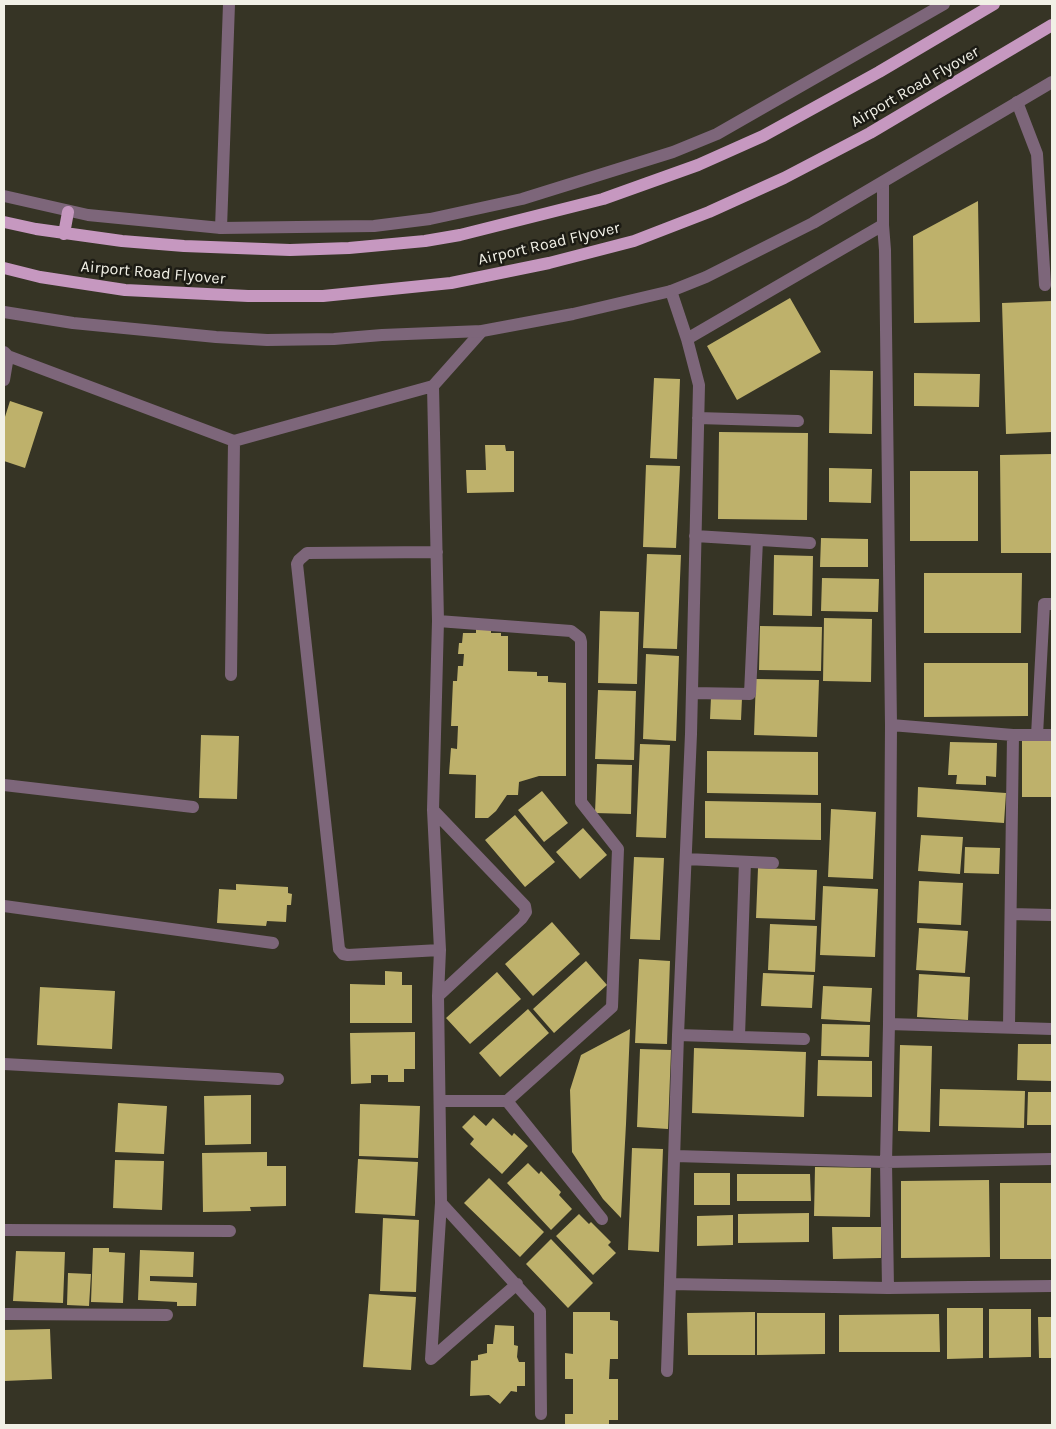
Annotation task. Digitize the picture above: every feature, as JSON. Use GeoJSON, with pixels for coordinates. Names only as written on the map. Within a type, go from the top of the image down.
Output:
{"type":"FeatureCollection","features":[{"type":"Feature","properties":{"kind":"main road","name":"Airport Road Flyover"},"geometry":{"type":"LineString","coordinates":[[4,222],[64,234],[122,241],[184,246],[290,250],[349,248],[425,241],[460,235],[603,199],[698,165],[763,136],[879,72],[994,4]]}},
{"type":"Feature","properties":{"kind":"main road","name":"Airport Road Flyover"},"geometry":{"type":"LineString","coordinates":[[4,268],[40,277],[125,290],[248,296],[323,296],[451,283],[549,263],[634,240],[709,212],[784,178],[870,134],[1052,26]]}},
{"type":"Feature","properties":{"kind":"main road"},"geometry":{"type":"LineString","coordinates":[[64,234],[68,212]]}},
{"type":"Feature","properties":{"kind":"street"},"geometry":{"type":"LineString","coordinates":[[221,228],[229,4]]}},
{"type":"Feature","properties":{"kind":"street"},"geometry":{"type":"LineString","coordinates":[[4,196],[68,212],[114,219],[221,228],[404,224],[522,199],[673,152],[717,134],[944,4]]}},
{"type":"Feature","properties":{"kind":"street"},"geometry":{"type":"LineString","coordinates":[[4,312],[73,323],[267,340],[334,339],[482,331],[573,314],[671,291],[706,277],[805,227],[883,183],[1052,82]]}},
{"type":"Feature","properties":{"kind":"street"},"geometry":{"type":"LineString","coordinates":[[1018,102],[1037,154],[1045,285]]}},
{"type":"Feature","properties":{"kind":"street"},"geometry":{"type":"LineString","coordinates":[[883,183],[882,225],[885,250],[891,725],[886,1162],[888,1288]]}},
{"type":"Feature","properties":{"kind":"street"},"geometry":{"type":"LineString","coordinates":[[687,339],[882,225]]}},
{"type":"Feature","properties":{"kind":"street"},"geometry":{"type":"LineString","coordinates":[[667,1370],[692,693],[698,418],[698,385],[687,339],[671,291]]}},
{"type":"Feature","properties":{"kind":"street"},"geometry":{"type":"LineString","coordinates":[[4,380],[6,354],[234,441],[433,386],[482,331]]}},
{"type":"Feature","properties":{"kind":"street"},"geometry":{"type":"LineString","coordinates":[[433,386],[438,552],[433,810],[440,950],[438,996],[441,1203],[430,1359],[517,1284]]}},
{"type":"Feature","properties":{"kind":"street"},"geometry":{"type":"LineString","coordinates":[[698,418],[798,420]]}},
{"type":"Feature","properties":{"kind":"street"},"geometry":{"type":"LineString","coordinates":[[231,675],[234,441]]}},
{"type":"Feature","properties":{"kind":"street"},"geometry":{"type":"LineString","coordinates":[[695,536],[810,543]]}},
{"type":"Feature","properties":{"kind":"street"},"geometry":{"type":"LineString","coordinates":[[692,693],[750,694],[757,540]]}},
{"type":"Feature","properties":{"kind":"street"},"geometry":{"type":"LineString","coordinates":[[438,552],[307,553],[299,560],[298,564],[339,949],[343,954],[348,955],[440,950]]}},
{"type":"Feature","properties":{"kind":"street"},"geometry":{"type":"LineString","coordinates":[[1037,735],[1044,604],[1052,604]]}},
{"type":"Feature","properties":{"kind":"street"},"geometry":{"type":"LineString","coordinates":[[438,621],[571,631],[578,635],[581,642],[581,802],[618,849],[612,1008],[507,1101],[440,1101]]}},
{"type":"Feature","properties":{"kind":"street"},"geometry":{"type":"LineString","coordinates":[[891,725],[1013,735],[1052,735]]}},
{"type":"Feature","properties":{"kind":"street"},"geometry":{"type":"LineString","coordinates":[[1008,1026],[1013,735]]}},
{"type":"Feature","properties":{"kind":"street"},"geometry":{"type":"LineString","coordinates":[[4,785],[193,807]]}},
{"type":"Feature","properties":{"kind":"street"},"geometry":{"type":"LineString","coordinates":[[433,810],[524,906],[526,912],[522,918],[438,996]]}},
{"type":"Feature","properties":{"kind":"street"},"geometry":{"type":"LineString","coordinates":[[686,859],[774,863]]}},
{"type":"Feature","properties":{"kind":"street"},"geometry":{"type":"LineString","coordinates":[[739,1036],[745,862]]}},
{"type":"Feature","properties":{"kind":"street"},"geometry":{"type":"LineString","coordinates":[[4,906],[273,944]]}},
{"type":"Feature","properties":{"kind":"street"},"geometry":{"type":"LineString","coordinates":[[1010,914],[1052,915]]}},
{"type":"Feature","properties":{"kind":"street"},"geometry":{"type":"LineString","coordinates":[[889,1024],[1008,1026],[1052,1029]]}},
{"type":"Feature","properties":{"kind":"street"},"geometry":{"type":"LineString","coordinates":[[678,1035],[804,1038]]}},
{"type":"Feature","properties":{"kind":"street"},"geometry":{"type":"LineString","coordinates":[[4,1064],[278,1079]]}},
{"type":"Feature","properties":{"kind":"street"},"geometry":{"type":"LineString","coordinates":[[507,1101],[602,1219]]}},
{"type":"Feature","properties":{"kind":"street"},"geometry":{"type":"LineString","coordinates":[[675,1156],[886,1162],[1052,1159]]}},
{"type":"Feature","properties":{"kind":"street"},"geometry":{"type":"LineString","coordinates":[[441,1203],[540,1311],[541,1414]]}},
{"type":"Feature","properties":{"kind":"street"},"geometry":{"type":"LineString","coordinates":[[4,1230],[230,1231]]}},
{"type":"Feature","properties":{"kind":"street"},"geometry":{"type":"LineString","coordinates":[[670,1284],[888,1288],[1052,1286]]}},
{"type":"Feature","properties":{"kind":"street"},"geometry":{"type":"LineString","coordinates":[[4,1314],[167,1315]]}},
{"type":"Feature","properties":{"kind":"building"},"geometry":{"type":"Polygon","coordinates":[[[978,201],[980,322],[914,323],[913,236],[978,201]]]}},
{"type":"Feature","properties":{"kind":"building"},"geometry":{"type":"Polygon","coordinates":[[[790,298],[821,352],[737,400],[707,346],[790,298]]]}},
{"type":"Feature","properties":{"kind":"building"},"geometry":{"type":"Polygon","coordinates":[[[1052,301],[1052,432],[1006,434],[1002,303],[1052,301]]]}},
{"type":"Feature","properties":{"kind":"building"},"geometry":{"type":"Polygon","coordinates":[[[830,370],[873,371],[872,434],[829,433],[830,370]]]}},
{"type":"Feature","properties":{"kind":"building"},"geometry":{"type":"Polygon","coordinates":[[[914,373],[980,374],[979,407],[914,406],[914,373]]]}},
{"type":"Feature","properties":{"kind":"building"},"geometry":{"type":"Polygon","coordinates":[[[654,378],[680,379],[677,459],[650,458],[654,378]]]}},
{"type":"Feature","properties":{"kind":"building"},"geometry":{"type":"Polygon","coordinates":[[[10,401],[43,412],[25,468],[4,461],[4,420],[10,401]]]}},
{"type":"Feature","properties":{"kind":"building"},"geometry":{"type":"Polygon","coordinates":[[[719,432],[808,433],[807,520],[718,519],[719,432]]]}},
{"type":"Feature","properties":{"kind":"building"},"geometry":{"type":"Polygon","coordinates":[[[485,445],[505,445],[506,451],[514,451],[514,492],[467,493],[466,470],[486,470],[485,445]]]}},
{"type":"Feature","properties":{"kind":"building"},"geometry":{"type":"Polygon","coordinates":[[[1052,454],[1052,553],[1001,553],[1000,455],[1052,454]]]}},
{"type":"Feature","properties":{"kind":"building"},"geometry":{"type":"Polygon","coordinates":[[[646,465],[680,466],[676,548],[643,547],[646,465]]]}},
{"type":"Feature","properties":{"kind":"building"},"geometry":{"type":"Polygon","coordinates":[[[829,468],[872,469],[871,503],[829,502],[829,468]]]}},
{"type":"Feature","properties":{"kind":"building"},"geometry":{"type":"Polygon","coordinates":[[[910,471],[978,471],[978,541],[910,541],[910,471]]]}},
{"type":"Feature","properties":{"kind":"building"},"geometry":{"type":"Polygon","coordinates":[[[821,538],[868,539],[868,567],[820,567],[821,538]]]}},
{"type":"Feature","properties":{"kind":"building"},"geometry":{"type":"Polygon","coordinates":[[[647,554],[681,555],[677,649],[643,648],[647,554]]]}},
{"type":"Feature","properties":{"kind":"building"},"geometry":{"type":"Polygon","coordinates":[[[774,555],[813,556],[812,616],[773,615],[774,555]]]}},
{"type":"Feature","properties":{"kind":"building"},"geometry":{"type":"Polygon","coordinates":[[[924,573],[1022,573],[1021,633],[924,633],[924,573]]]}},
{"type":"Feature","properties":{"kind":"building"},"geometry":{"type":"Polygon","coordinates":[[[822,578],[879,579],[878,612],[821,611],[822,578]]]}},
{"type":"Feature","properties":{"kind":"building"},"geometry":{"type":"Polygon","coordinates":[[[600,611],[639,612],[637,684],[598,683],[600,611]]]}},
{"type":"Feature","properties":{"kind":"building"},"geometry":{"type":"Polygon","coordinates":[[[824,618],[872,619],[871,682],[823,681],[824,618]]]}},
{"type":"Feature","properties":{"kind":"building"},"geometry":{"type":"Polygon","coordinates":[[[476,626],[491,626],[491,633],[501,633],[501,636],[508,636],[508,671],[537,672],[537,676],[548,676],[548,682],[566,683],[566,776],[539,776],[519,782],[518,795],[507,795],[496,811],[488,818],[475,818],[476,775],[449,774],[451,748],[457,749],[458,726],[451,726],[453,681],[457,681],[458,666],[463,666],[464,654],[458,654],[459,643],[462,643],[463,633],[476,633],[476,626]]]}},
{"type":"Feature","properties":{"kind":"building"},"geometry":{"type":"Polygon","coordinates":[[[760,626],[822,627],[821,671],[759,670],[760,626]]]}},
{"type":"Feature","properties":{"kind":"building"},"geometry":{"type":"Polygon","coordinates":[[[646,654],[679,656],[676,741],[643,739],[646,654]]]}},
{"type":"Feature","properties":{"kind":"building"},"geometry":{"type":"Polygon","coordinates":[[[924,663],[1028,663],[1028,716],[924,717],[924,663]]]}},
{"type":"Feature","properties":{"kind":"building"},"geometry":{"type":"Polygon","coordinates":[[[756,679],[819,680],[817,737],[754,735],[756,679]]]}},
{"type":"Feature","properties":{"kind":"building"},"geometry":{"type":"Polygon","coordinates":[[[598,690],[636,691],[634,760],[595,759],[598,690]]]}},
{"type":"Feature","properties":{"kind":"building"},"geometry":{"type":"Polygon","coordinates":[[[711,697],[742,698],[741,720],[710,719],[711,697]]]}},
{"type":"Feature","properties":{"kind":"building"},"geometry":{"type":"Polygon","coordinates":[[[201,735],[239,736],[237,799],[199,798],[201,735]]]}},
{"type":"Feature","properties":{"kind":"building"},"geometry":{"type":"Polygon","coordinates":[[[1052,740],[1052,797],[1022,797],[1022,741],[1052,740]]]}},
{"type":"Feature","properties":{"kind":"building"},"geometry":{"type":"Polygon","coordinates":[[[950,742],[997,743],[996,777],[986,776],[986,785],[956,784],[957,775],[948,775],[950,742]]]}},
{"type":"Feature","properties":{"kind":"building"},"geometry":{"type":"Polygon","coordinates":[[[640,744],[670,745],[666,838],[636,837],[640,744]]]}},
{"type":"Feature","properties":{"kind":"building"},"geometry":{"type":"Polygon","coordinates":[[[707,751],[818,752],[818,795],[707,793],[707,751]]]}},
{"type":"Feature","properties":{"kind":"building"},"geometry":{"type":"Polygon","coordinates":[[[597,764],[632,765],[631,814],[595,813],[597,764]]]}},
{"type":"Feature","properties":{"kind":"building"},"geometry":{"type":"Polygon","coordinates":[[[918,787],[1006,793],[1004,823],[917,817],[918,787]]]}},
{"type":"Feature","properties":{"kind":"building"},"geometry":{"type":"Polygon","coordinates":[[[542,791],[568,823],[544,842],[518,810],[542,791]]]}},
{"type":"Feature","properties":{"kind":"building"},"geometry":{"type":"Polygon","coordinates":[[[705,801],[821,803],[821,840],[705,838],[705,801]]]}},
{"type":"Feature","properties":{"kind":"building"},"geometry":{"type":"Polygon","coordinates":[[[831,809],[876,812],[873,879],[828,877],[831,809]]]}},
{"type":"Feature","properties":{"kind":"building"},"geometry":{"type":"Polygon","coordinates":[[[515,815],[555,862],[525,887],[485,840],[515,815]]]}},
{"type":"Feature","properties":{"kind":"building"},"geometry":{"type":"Polygon","coordinates":[[[583,828],[607,855],[580,879],[556,852],[583,828]]]}},
{"type":"Feature","properties":{"kind":"building"},"geometry":{"type":"Polygon","coordinates":[[[921,835],[963,837],[960,874],[918,871],[921,835]]]}},
{"type":"Feature","properties":{"kind":"building"},"geometry":{"type":"Polygon","coordinates":[[[965,847],[1000,848],[999,874],[964,873],[965,847]]]}},
{"type":"Feature","properties":{"kind":"building"},"geometry":{"type":"Polygon","coordinates":[[[634,857],[664,858],[660,940],[630,939],[634,857]]]}},
{"type":"Feature","properties":{"kind":"building"},"geometry":{"type":"Polygon","coordinates":[[[758,868],[817,870],[815,920],[756,918],[758,868]]]}},
{"type":"Feature","properties":{"kind":"building"},"geometry":{"type":"Polygon","coordinates":[[[919,881],[963,883],[961,925],[917,923],[919,881]]]}},
{"type":"Feature","properties":{"kind":"building"},"geometry":{"type":"Polygon","coordinates":[[[236,884],[288,887],[288,893],[292,894],[291,905],[287,905],[286,922],[267,921],[266,926],[217,923],[219,889],[236,890],[236,884]]]}},
{"type":"Feature","properties":{"kind":"building"},"geometry":{"type":"Polygon","coordinates":[[[823,886],[878,889],[875,957],[820,955],[823,886]]]}},
{"type":"Feature","properties":{"kind":"building"},"geometry":{"type":"Polygon","coordinates":[[[552,922],[580,954],[533,996],[505,964],[552,922]]]}},
{"type":"Feature","properties":{"kind":"building"},"geometry":{"type":"Polygon","coordinates":[[[770,924],[817,926],[815,972],[768,970],[770,924]]]}},
{"type":"Feature","properties":{"kind":"building"},"geometry":{"type":"Polygon","coordinates":[[[919,928],[968,931],[965,973],[916,970],[919,928]]]}},
{"type":"Feature","properties":{"kind":"building"},"geometry":{"type":"Polygon","coordinates":[[[639,959],[670,961],[667,1044],[635,1043],[639,959]]]}},
{"type":"Feature","properties":{"kind":"building"},"geometry":{"type":"Polygon","coordinates":[[[586,961],[607,985],[554,1033],[533,1009],[586,961]]]}},
{"type":"Feature","properties":{"kind":"building"},"geometry":{"type":"Polygon","coordinates":[[[385,971],[402,972],[402,985],[412,985],[412,1023],[350,1023],[350,984],[385,985],[385,971]]]}},
{"type":"Feature","properties":{"kind":"building"},"geometry":{"type":"Polygon","coordinates":[[[497,972],[521,999],[470,1044],[446,1018],[497,972]]]}},
{"type":"Feature","properties":{"kind":"building"},"geometry":{"type":"Polygon","coordinates":[[[763,973],[814,975],[812,1008],[761,1006],[763,973]]]}},
{"type":"Feature","properties":{"kind":"building"},"geometry":{"type":"Polygon","coordinates":[[[919,974],[970,977],[968,1020],[917,1017],[919,974]]]}},
{"type":"Feature","properties":{"kind":"building"},"geometry":{"type":"Polygon","coordinates":[[[823,986],[872,988],[870,1022],[821,1019],[823,986]]]}},
{"type":"Feature","properties":{"kind":"building"},"geometry":{"type":"Polygon","coordinates":[[[40,987],[115,991],[112,1049],[37,1045],[40,987]]]}},
{"type":"Feature","properties":{"kind":"building"},"geometry":{"type":"Polygon","coordinates":[[[528,1009],[549,1033],[500,1077],[479,1053],[528,1009]]]}},
{"type":"Feature","properties":{"kind":"building"},"geometry":{"type":"Polygon","coordinates":[[[822,1024],[870,1025],[869,1057],[821,1056],[822,1024]]]}},
{"type":"Feature","properties":{"kind":"building"},"geometry":{"type":"Polygon","coordinates":[[[630,1029],[621,1218],[603,1199],[572,1152],[570,1090],[581,1055],[630,1029]]]}},
{"type":"Feature","properties":{"kind":"building"},"geometry":{"type":"Polygon","coordinates":[[[415,1032],[415,1069],[404,1069],[404,1082],[388,1082],[388,1075],[371,1075],[371,1083],[351,1084],[350,1033],[415,1032]]]}},
{"type":"Feature","properties":{"kind":"building"},"geometry":{"type":"Polygon","coordinates":[[[1018,1044],[1052,1044],[1052,1081],[1017,1080],[1018,1044]]]}},
{"type":"Feature","properties":{"kind":"building"},"geometry":{"type":"Polygon","coordinates":[[[900,1045],[932,1046],[930,1132],[898,1131],[900,1045]]]}},
{"type":"Feature","properties":{"kind":"building"},"geometry":{"type":"Polygon","coordinates":[[[694,1048],[806,1052],[804,1117],[692,1113],[694,1048]]]}},
{"type":"Feature","properties":{"kind":"building"},"geometry":{"type":"Polygon","coordinates":[[[640,1049],[671,1050],[668,1129],[637,1127],[640,1049]]]}},
{"type":"Feature","properties":{"kind":"building"},"geometry":{"type":"Polygon","coordinates":[[[818,1060],[872,1061],[872,1097],[817,1096],[818,1060]]]}},
{"type":"Feature","properties":{"kind":"building"},"geometry":{"type":"Polygon","coordinates":[[[940,1089],[1025,1091],[1024,1128],[939,1126],[940,1089]]]}},
{"type":"Feature","properties":{"kind":"building"},"geometry":{"type":"Polygon","coordinates":[[[1028,1092],[1052,1092],[1052,1125],[1027,1125],[1028,1092]]]}},
{"type":"Feature","properties":{"kind":"building"},"geometry":{"type":"Polygon","coordinates":[[[251,1095],[251,1144],[205,1145],[204,1096],[251,1095]]]}},
{"type":"Feature","properties":{"kind":"building"},"geometry":{"type":"Polygon","coordinates":[[[118,1103],[167,1106],[164,1154],[115,1152],[118,1103]]]}},
{"type":"Feature","properties":{"kind":"building"},"geometry":{"type":"Polygon","coordinates":[[[360,1104],[420,1106],[418,1158],[359,1156],[360,1104]]]}},
{"type":"Feature","properties":{"kind":"building"},"geometry":{"type":"Polygon","coordinates":[[[474,1115],[486,1126],[493,1118],[512,1136],[514,1133],[528,1146],[502,1174],[470,1144],[474,1139],[462,1127],[474,1115]]]}},
{"type":"Feature","properties":{"kind":"building"},"geometry":{"type":"Polygon","coordinates":[[[632,1148],[663,1149],[659,1252],[628,1250],[632,1148]]]}},
{"type":"Feature","properties":{"kind":"building"},"geometry":{"type":"Polygon","coordinates":[[[267,1152],[267,1166],[286,1166],[286,1206],[250,1207],[251,1211],[203,1212],[202,1153],[267,1152]]]}},
{"type":"Feature","properties":{"kind":"building"},"geometry":{"type":"Polygon","coordinates":[[[358,1159],[418,1162],[415,1216],[355,1213],[358,1159]]]}},
{"type":"Feature","properties":{"kind":"building"},"geometry":{"type":"Polygon","coordinates":[[[115,1160],[164,1161],[162,1210],[113,1208],[115,1160]]]}},
{"type":"Feature","properties":{"kind":"building"},"geometry":{"type":"Polygon","coordinates":[[[528,1163],[539,1174],[541,1171],[561,1192],[559,1195],[572,1209],[551,1230],[507,1183],[528,1163]]]}},
{"type":"Feature","properties":{"kind":"building"},"geometry":{"type":"Polygon","coordinates":[[[815,1167],[871,1168],[870,1217],[814,1216],[815,1167]]]}},
{"type":"Feature","properties":{"kind":"building"},"geometry":{"type":"Polygon","coordinates":[[[694,1173],[730,1173],[730,1205],[694,1205],[694,1173]]]}},
{"type":"Feature","properties":{"kind":"building"},"geometry":{"type":"Polygon","coordinates":[[[737,1174],[810,1174],[811,1201],[737,1201],[737,1174]]]}},
{"type":"Feature","properties":{"kind":"building"},"geometry":{"type":"Polygon","coordinates":[[[489,1178],[544,1232],[520,1257],[464,1203],[489,1178]]]}},
{"type":"Feature","properties":{"kind":"building"},"geometry":{"type":"Polygon","coordinates":[[[989,1180],[990,1257],[901,1258],[901,1181],[989,1180]]]}},
{"type":"Feature","properties":{"kind":"building"},"geometry":{"type":"Polygon","coordinates":[[[1000,1183],[1052,1183],[1052,1259],[1000,1259],[1000,1183]]]}},
{"type":"Feature","properties":{"kind":"building"},"geometry":{"type":"Polygon","coordinates":[[[809,1213],[809,1242],[738,1243],[738,1214],[809,1213]]]}},
{"type":"Feature","properties":{"kind":"building"},"geometry":{"type":"Polygon","coordinates":[[[579,1214],[589,1224],[591,1222],[611,1242],[608,1245],[616,1253],[593,1275],[556,1236],[579,1214]]]}},
{"type":"Feature","properties":{"kind":"building"},"geometry":{"type":"Polygon","coordinates":[[[733,1215],[733,1245],[697,1246],[697,1216],[733,1215]]]}},
{"type":"Feature","properties":{"kind":"building"},"geometry":{"type":"Polygon","coordinates":[[[383,1218],[419,1220],[416,1292],[380,1291],[383,1218]]]}},
{"type":"Feature","properties":{"kind":"building"},"geometry":{"type":"Polygon","coordinates":[[[832,1227],[881,1227],[881,1258],[833,1259],[832,1227]]]}},
{"type":"Feature","properties":{"kind":"building"},"geometry":{"type":"Polygon","coordinates":[[[551,1239],[593,1283],[568,1308],[526,1264],[551,1239]]]}},
{"type":"Feature","properties":{"kind":"building"},"geometry":{"type":"Polygon","coordinates":[[[93,1248],[109,1248],[109,1252],[125,1253],[123,1303],[91,1302],[93,1248]]]}},
{"type":"Feature","properties":{"kind":"building"},"geometry":{"type":"Polygon","coordinates":[[[140,1250],[194,1252],[193,1277],[150,1276],[150,1281],[197,1283],[196,1306],[177,1306],[177,1302],[138,1300],[140,1250]]]}},
{"type":"Feature","properties":{"kind":"building"},"geometry":{"type":"Polygon","coordinates":[[[16,1251],[65,1252],[63,1303],[13,1301],[16,1251]]]}},
{"type":"Feature","properties":{"kind":"building"},"geometry":{"type":"Polygon","coordinates":[[[68,1273],[91,1274],[89,1306],[67,1305],[68,1273]]]}},
{"type":"Feature","properties":{"kind":"building"},"geometry":{"type":"Polygon","coordinates":[[[369,1294],[416,1297],[411,1370],[363,1367],[369,1294]]]}},
{"type":"Feature","properties":{"kind":"building"},"geometry":{"type":"Polygon","coordinates":[[[947,1308],[983,1308],[983,1358],[947,1359],[947,1308]]]}},
{"type":"Feature","properties":{"kind":"building"},"geometry":{"type":"Polygon","coordinates":[[[989,1309],[1031,1309],[1031,1357],[989,1358],[989,1309]]]}},
{"type":"Feature","properties":{"kind":"building"},"geometry":{"type":"Polygon","coordinates":[[[573,1312],[610,1312],[610,1320],[618,1321],[618,1359],[610,1359],[609,1379],[618,1379],[618,1420],[609,1420],[609,1425],[565,1425],[565,1414],[573,1414],[573,1379],[565,1379],[565,1353],[573,1354],[573,1312]]]}},
{"type":"Feature","properties":{"kind":"building"},"geometry":{"type":"Polygon","coordinates":[[[755,1312],[755,1355],[688,1355],[687,1313],[755,1312]]]}},
{"type":"Feature","properties":{"kind":"building"},"geometry":{"type":"Polygon","coordinates":[[[757,1313],[825,1313],[825,1354],[757,1355],[757,1313]]]}},
{"type":"Feature","properties":{"kind":"building"},"geometry":{"type":"Polygon","coordinates":[[[939,1314],[940,1352],[839,1352],[839,1315],[939,1314]]]}},
{"type":"Feature","properties":{"kind":"building"},"geometry":{"type":"Polygon","coordinates":[[[1038,1317],[1052,1317],[1052,1358],[1039,1358],[1038,1317]]]}},
{"type":"Feature","properties":{"kind":"building"},"geometry":{"type":"Polygon","coordinates":[[[495,1325],[514,1326],[514,1345],[518,1346],[517,1357],[519,1362],[525,1362],[525,1386],[517,1386],[517,1392],[511,1391],[500,1404],[489,1395],[470,1396],[471,1361],[478,1360],[478,1355],[487,1353],[487,1344],[493,1344],[495,1325]]]}},
{"type":"Feature","properties":{"kind":"building"},"geometry":{"type":"Polygon","coordinates":[[[50,1329],[52,1379],[4,1381],[4,1330],[50,1329]]]}}]}
